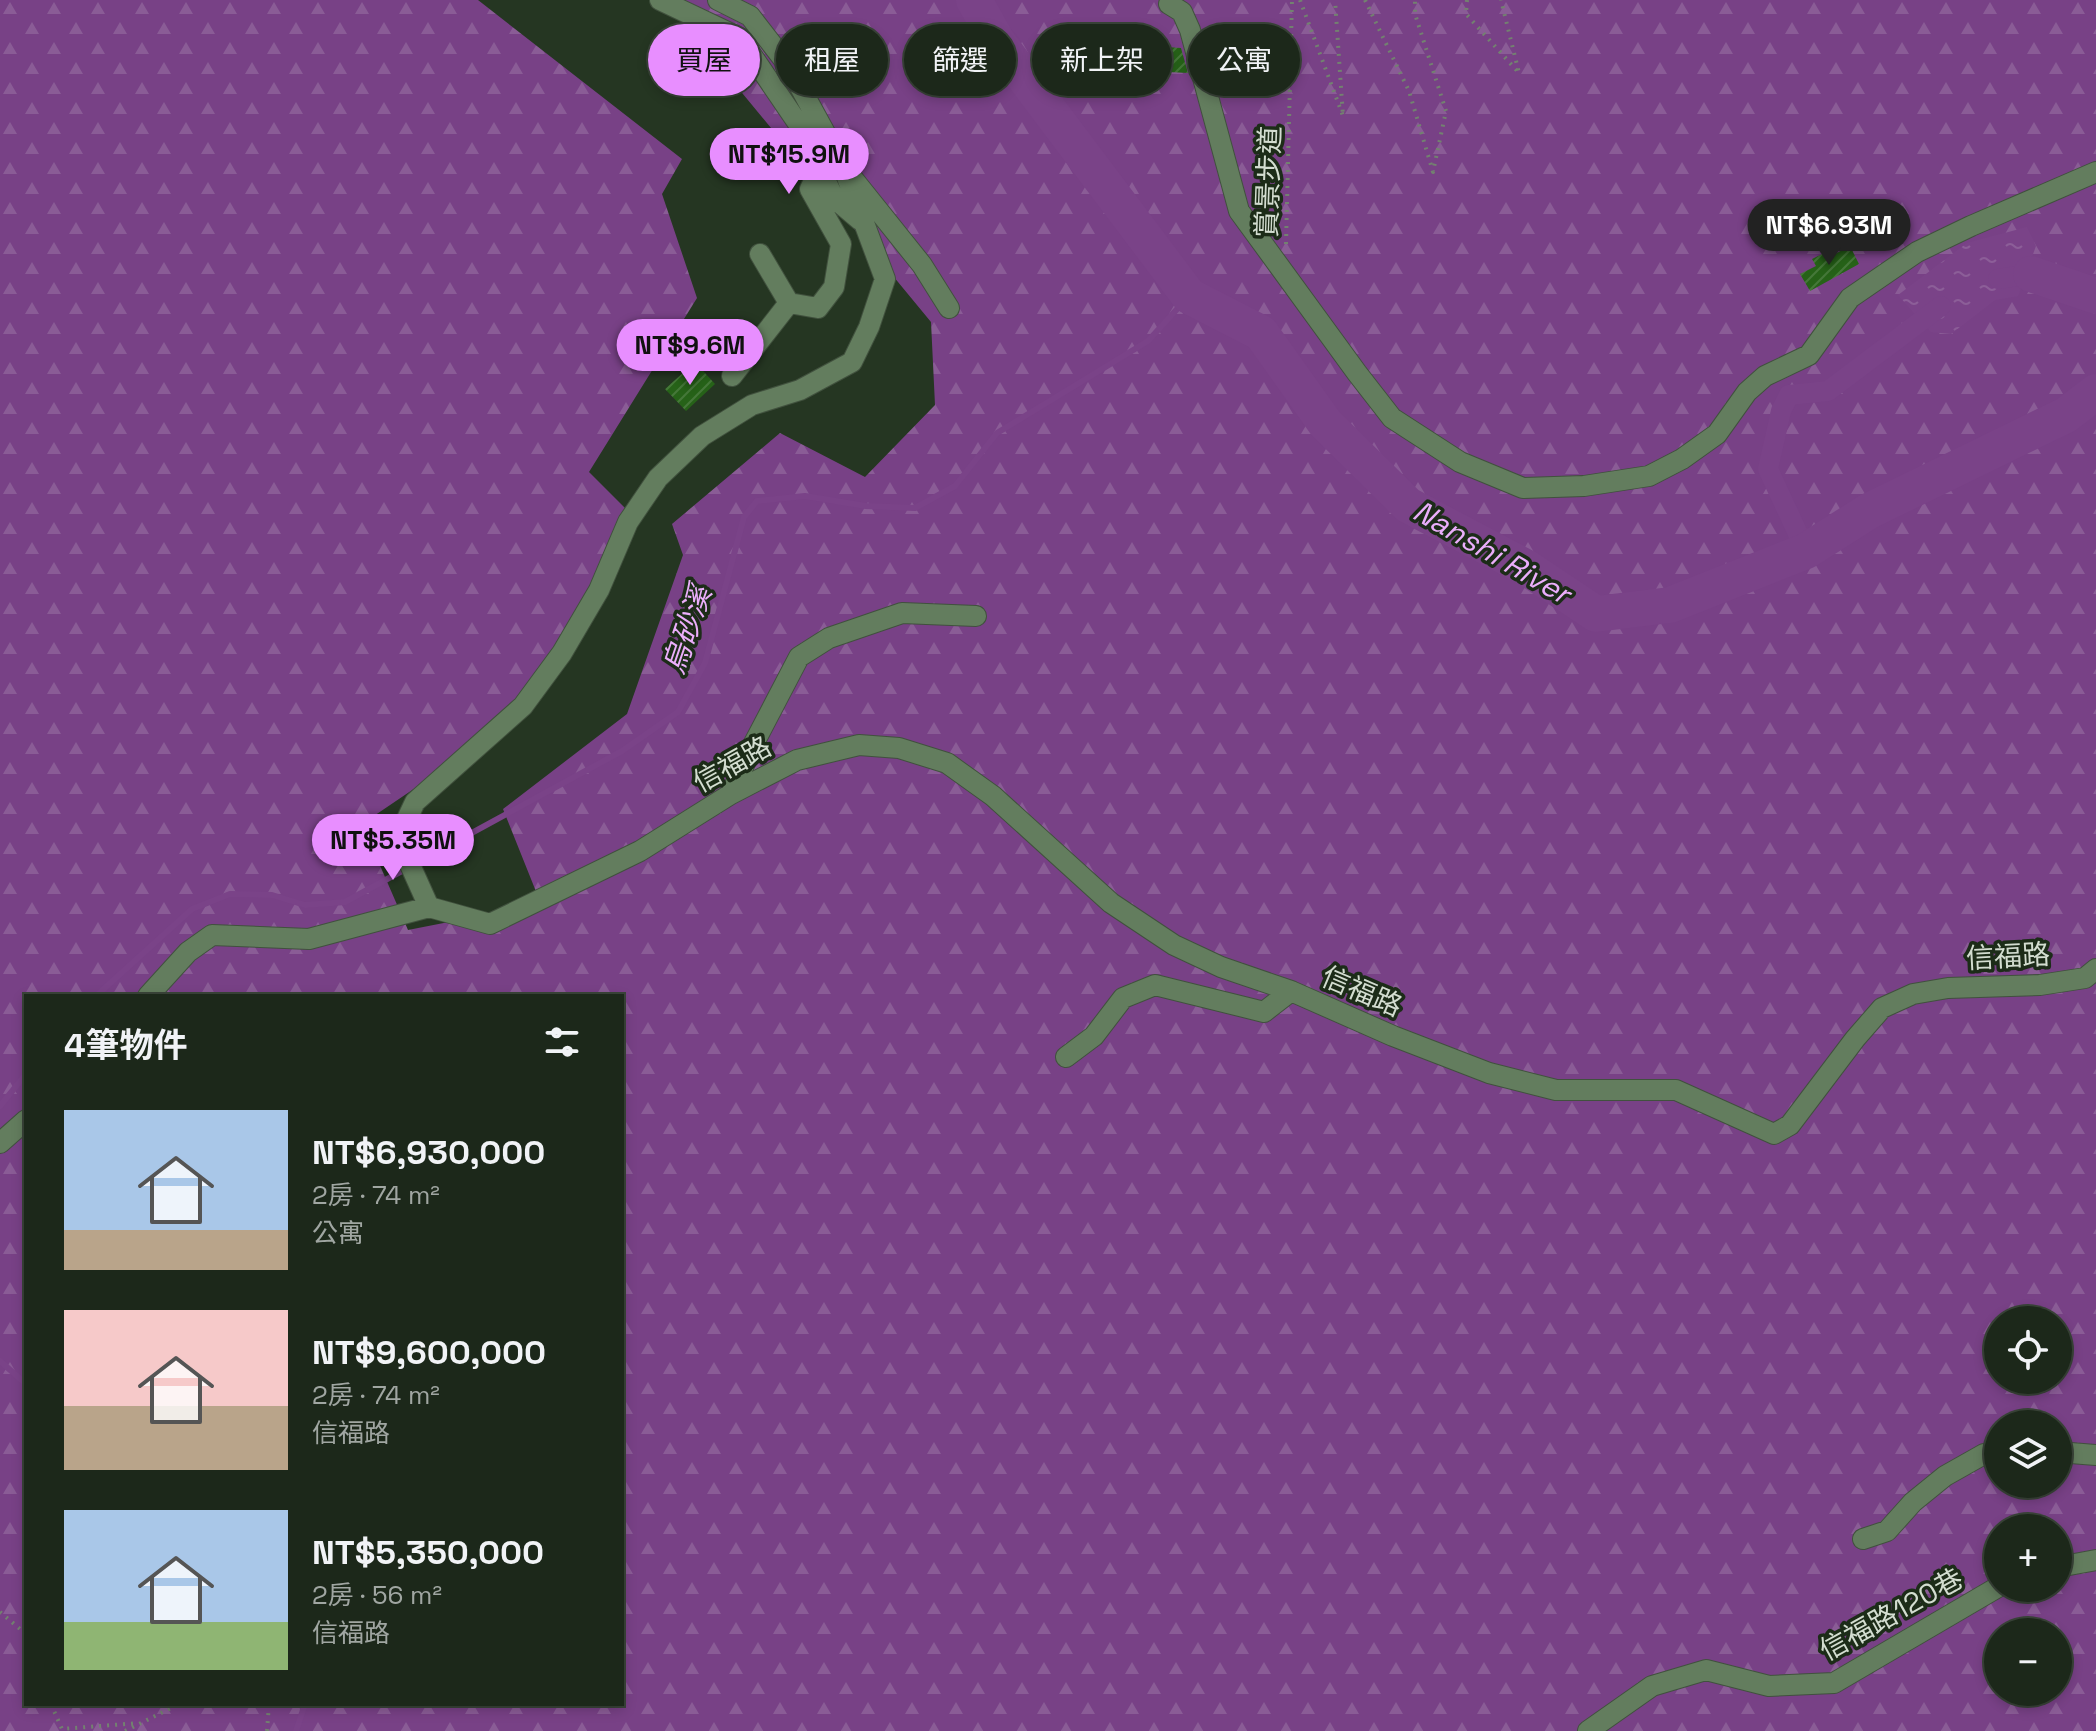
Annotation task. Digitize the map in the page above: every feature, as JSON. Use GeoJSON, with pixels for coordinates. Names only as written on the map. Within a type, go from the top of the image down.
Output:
{"type":"FeatureCollection","features":[{"type":"Feature","properties":{"kind":"street"},"geometry":{"type":"LineString","coordinates":[[660,0],[740,38],[810,141],[834,198],[864,222]]}},
{"type":"Feature","properties":{"kind":"street"},"geometry":{"type":"LineString","coordinates":[[150,994],[188,952],[212,935],[309,939],[429,907],[398,838],[415,802],[523,706],[562,653],[599,590],[628,522],[658,478],[702,436],[752,405],[800,390],[852,362],[869,327],[885,279],[864,222],[842,164],[788,65],[750,16],[718,0]]}},
{"type":"Feature","properties":{"kind":"street"},"geometry":{"type":"LineString","coordinates":[[1169,4],[1182,12],[1190,30],[1239,211],[1392,418],[1460,462],[1523,488],[1584,486],[1649,476],[1682,459],[1717,434],[1747,392],[1765,376],[1809,355],[1850,298],[1917,252],[2096,172]]}},
{"type":"Feature","properties":{"kind":"street"},"geometry":{"type":"LineString","coordinates":[[842,164],[922,265],[949,308]]}},
{"type":"Feature","properties":{"kind":"street"},"geometry":{"type":"LineString","coordinates":[[760,254],[789,303],[818,308],[834,287],[841,244],[810,189],[820,169]]}},
{"type":"Feature","properties":{"kind":"street"},"geometry":{"type":"LineString","coordinates":[[732,376],[789,303]]}},
{"type":"Feature","properties":{"kind":"street"},"geometry":{"type":"LineString","coordinates":[[731,794],[799,657],[829,638],[902,613],[976,616]]}},
{"type":"Feature","properties":{"kind":"street","name":"信福路"},"geometry":{"type":"LineString","coordinates":[[429,907],[490,924],[640,851],[731,794],[797,760],[859,745],[899,748],[947,763],[993,796],[1111,903],[1174,945],[1221,967],[1291,991],[1393,1036],[1489,1073],[1556,1090],[1676,1090],[1774,1134],[1790,1125],[1882,1008],[1913,994],[1948,988],[2040,985],[2085,978],[2096,969]]}},
{"type":"Feature","properties":{"kind":"street"},"geometry":{"type":"LineString","coordinates":[[1066,1057],[1094,1036],[1123,998],[1155,985],[1264,1012],[1291,991]]}},
{"type":"Feature","properties":{"kind":"street"},"geometry":{"type":"LineString","coordinates":[[0,1143],[24,1122]]}},
{"type":"Feature","properties":{"kind":"street"},"geometry":{"type":"LineString","coordinates":[[2072,1453],[2096,1455]]}},
{"type":"Feature","properties":{"kind":"street"},"geometry":{"type":"LineString","coordinates":[[1863,1539],[1887,1531],[1913,1502],[1945,1476],[1984,1454]]}},
{"type":"Feature","properties":{"kind":"street"},"geometry":{"type":"LineString","coordinates":[[2072,1564],[2096,1560]]}},
{"type":"Feature","properties":{"kind":"street","name":"信福路120巷"},"geometry":{"type":"LineString","coordinates":[[1588,1731],[1652,1686],[1706,1670],[1769,1686],[1834,1683],[1984,1595]]}},
{"type":"Feature","properties":{"kind":"path","name":"賞景步道"},"geometry":{"type":"LineString","coordinates":[[1285,270],[1292,0]]}},
{"type":"Feature","properties":{"kind":"path"},"geometry":{"type":"LineString","coordinates":[[1300,0],[1343,116],[1335,0]]}},
{"type":"Feature","properties":{"kind":"path"},"geometry":{"type":"LineString","coordinates":[[1365,0],[1409,91],[1433,172],[1446,111],[1415,14],[1415,0]]}},
{"type":"Feature","properties":{"kind":"path"},"geometry":{"type":"LineString","coordinates":[[1467,0],[1466,14],[1519,73],[1501,0]]}},
{"type":"Feature","properties":{"kind":"path"},"geometry":{"type":"LineString","coordinates":[[0,1612],[24,1632]]}},
{"type":"Feature","properties":{"kind":"path"},"geometry":{"type":"LineString","coordinates":[[55,1706],[62,1729],[139,1723]]}},
{"type":"Feature","properties":{"kind":"path"},"geometry":{"type":"LineString","coordinates":[[125,1731],[175,1706]]}},
{"type":"Feature","properties":{"kind":"path"},"geometry":{"type":"LineString","coordinates":[[267,1731],[269,1706]]}},
{"type":"Feature","properties":{"kind":"green space"},"geometry":{"type":"Polygon","coordinates":[[[0,0],[478,0],[682,159],[662,194],[697,298],[589,472],[636,519],[523,715],[362,824],[408,930],[541,904],[503,809],[627,714],[683,555],[672,524],[780,433],[865,477],[935,405],[931,322],[745,96],[760,96],[760,24],[685,24],[672,8],[674,0],[2096,0],[2096,1731],[0,1731],[0,0]]]}},
{"type":"Feature","properties":{"kind":"water"},"geometry":{"type":"Polygon","coordinates":[[[2027,227],[2036,246],[2018,296],[1995,300],[1951,334],[1931,332],[1898,295],[1967,243],[2027,227]]]}},
{"type":"Feature","properties":{"kind":"building"},"geometry":{"type":"Polygon","coordinates":[[[1172,47],[1181,48],[1188,73],[1172,72],[1172,47]]]}},
{"type":"Feature","properties":{"kind":"building"},"geometry":{"type":"Polygon","coordinates":[[[1850,246],[1859,264],[1810,291],[1800,274],[1816,266],[1812,259],[1830,250],[1833,255],[1850,246]]]}},
{"type":"Feature","properties":{"kind":"building"},"geometry":{"type":"Polygon","coordinates":[[[695,362],[715,384],[686,411],[665,389],[695,362]]]}},
{"type":"Feature","properties":{"kind":"waterway","name":"Nanshi River"},"geometry":{"type":"LineString","coordinates":[[974,0],[997,41],[1189,296],[1261,333],[1325,423],[1408,505],[1527,568],[1596,614],[1670,605],[1806,551],[1869,511],[2066,415],[2096,392]]}},
{"type":"Feature","properties":{"kind":"waterway"},"geometry":{"type":"LineString","coordinates":[[1998,279],[2031,274]]}},
{"type":"Feature","properties":{"kind":"waterway"},"geometry":{"type":"LineString","coordinates":[[2031,274],[2096,296]]}},
{"type":"Feature","properties":{"kind":"waterway","name":"烏砂溪"},"geometry":{"type":"LineString","coordinates":[[98,994],[192,909],[230,894],[272,895],[305,905],[345,902],[622,751],[678,712],[705,663],[744,517],[757,501],[805,496],[866,506],[915,508],[955,486],[997,433],[1148,341],[1189,296]]}},
{"type":"Feature","properties":{"kind":"waterway"},"geometry":{"type":"LineString","coordinates":[[1806,551],[1768,469],[1781,411],[1789,395],[1828,391],[1941,306]]}},
{"type":"Feature","properties":{"kind":"waterway","name":"烏砂溪"},"geometry":{"type":"LineString","coordinates":[[0,1106],[24,1076]]}},
{"type":"Feature","properties":{"kind":"waterway"},"geometry":{"type":"LineString","coordinates":[[0,1361],[24,1382]]}},
{"type":"Feature","properties":{"kind":"waterway"},"geometry":{"type":"LineString","coordinates":[[296,1731],[304,1706]]}}]}
